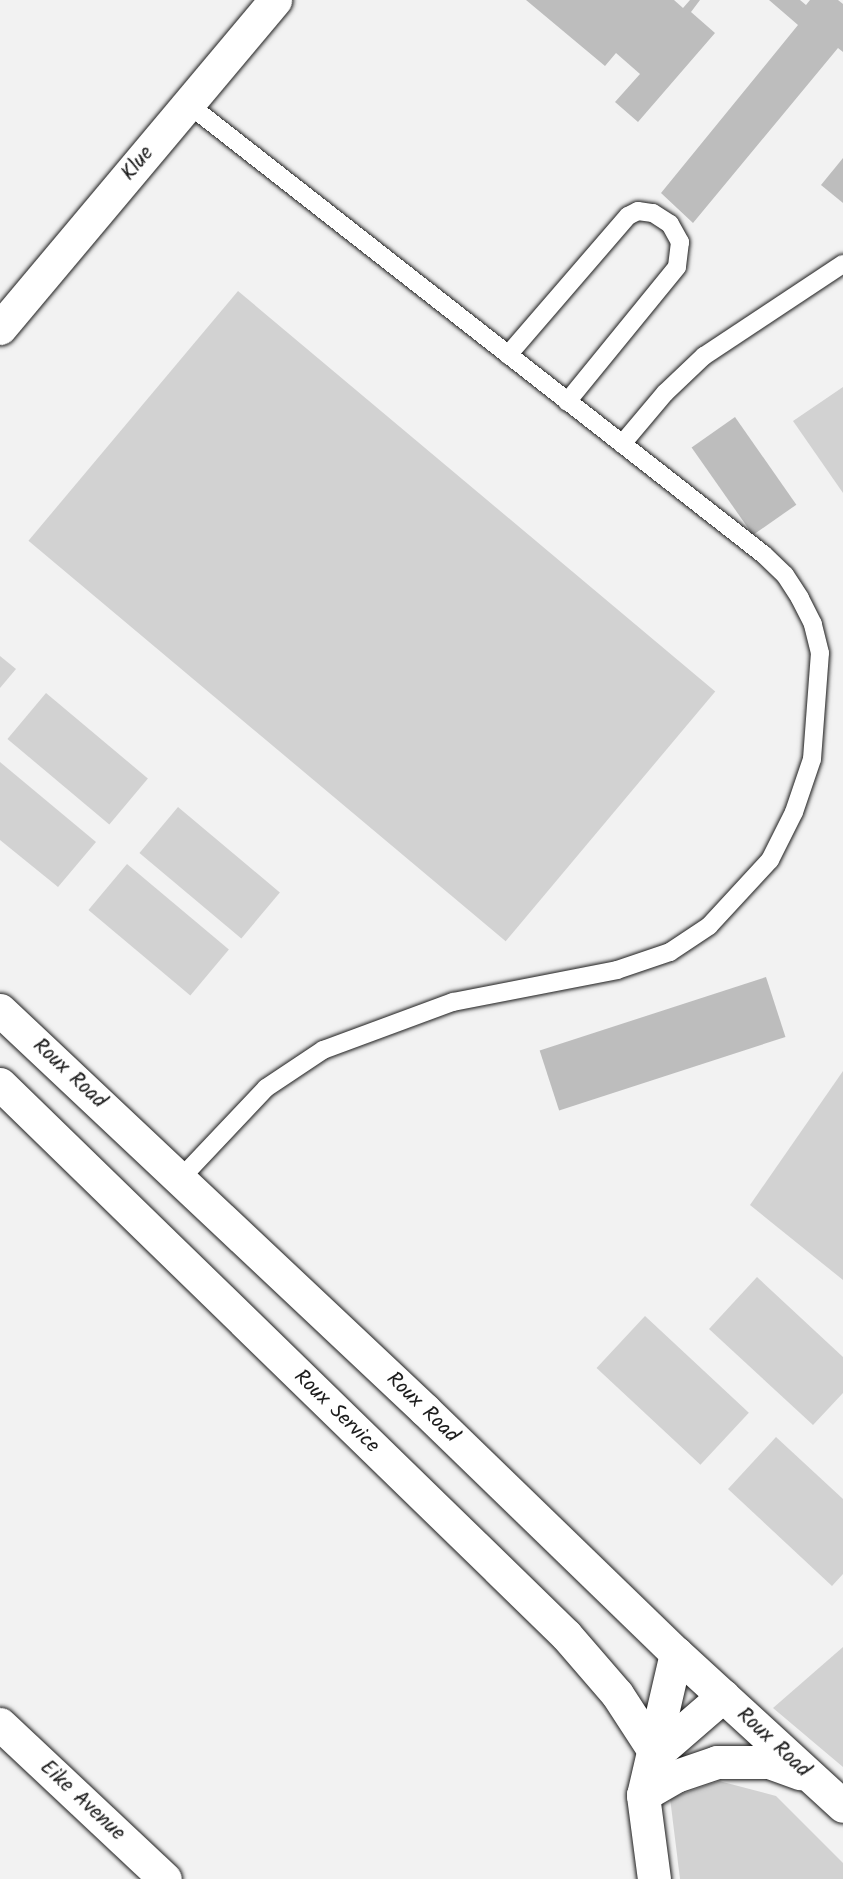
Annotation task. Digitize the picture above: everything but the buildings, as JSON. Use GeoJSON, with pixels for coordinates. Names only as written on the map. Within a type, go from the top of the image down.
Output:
{"type":"FeatureCollection","features":[{"type":"Feature","properties":{"kind":"street","name":"Klue"},"geometry":{"type":"LineString","coordinates":[[0,328],[275,0]]}},
{"type":"Feature","properties":{"kind":"street","name":"Roux Road"},"geometry":{"type":"LineString","coordinates":[[0,1010],[180,1178],[676,1653],[843,1806]]}},
{"type":"Feature","properties":{"kind":"street","name":"Roux Service"},"geometry":{"type":"LineString","coordinates":[[0,1084],[566,1635],[617,1694],[656,1754]]}},
{"type":"Feature","properties":{"kind":"street"},"geometry":{"type":"LineString","coordinates":[[654,1879],[643,1795],[656,1754],[676,1653]]}},
{"type":"Feature","properties":{"kind":"street"},"geometry":{"type":"LineString","coordinates":[[656,1754],[723,1696]]}},
{"type":"Feature","properties":{"kind":"street","name":"Eike Avenue"},"geometry":{"type":"LineString","coordinates":[[0,1724],[165,1879]]}},
{"type":"Feature","properties":{"kind":"street"},"geometry":{"type":"LineString","coordinates":[[643,1795],[676,1776],[717,1762],[769,1762],[808,1776]]}},
{"type":"Feature","properties":{"kind":"lane"},"geometry":{"type":"LineString","coordinates":[[180,1178],[266,1088],[323,1050],[453,1002],[617,970],[670,952],[709,926],[770,860],[794,812],[812,759],[820,653],[813,624],[785,575],[763,554],[188,104]]}},
{"type":"Feature","properties":{"kind":"lane"},"geometry":{"type":"LineString","coordinates":[[508,355],[628,216],[638,211],[653,213],[670,224],[680,242],[676,267],[567,402]]}},
{"type":"Feature","properties":{"kind":"lane"},"geometry":{"type":"LineString","coordinates":[[622,444],[665,393],[704,356],[843,264]]}},
{"type":"Feature","properties":{"kind":"shaded area"},"geometry":{"type":"Polygon","coordinates":[[[238,291],[715,691],[506,941],[28,541],[238,291]]]}},
{"type":"Feature","properties":{"kind":"shaded area"},"geometry":{"type":"Polygon","coordinates":[[[843,387],[843,493],[793,421],[843,387]]]}},
{"type":"Feature","properties":{"kind":"shaded area"},"geometry":{"type":"Polygon","coordinates":[[[0,656],[16,669],[0,688],[0,656]]]}},
{"type":"Feature","properties":{"kind":"shaded area"},"geometry":{"type":"Polygon","coordinates":[[[46,693],[148,778],[109,824],[7,739],[46,693]]]}},
{"type":"Feature","properties":{"kind":"shaded area"},"geometry":{"type":"Polygon","coordinates":[[[0,762],[96,842],[58,887],[0,840],[0,762]]]}},
{"type":"Feature","properties":{"kind":"shaded area"},"geometry":{"type":"Polygon","coordinates":[[[178,807],[280,892],[241,938],[139,853],[178,807]]]}},
{"type":"Feature","properties":{"kind":"shaded area"},"geometry":{"type":"Polygon","coordinates":[[[127,864],[229,949],[190,995],[88,910],[127,864]]]}},
{"type":"Feature","properties":{"kind":"shaded area"},"geometry":{"type":"Polygon","coordinates":[[[843,1071],[843,1280],[750,1205],[843,1071]]]}},
{"type":"Feature","properties":{"kind":"shaded area"},"geometry":{"type":"Polygon","coordinates":[[[757,1277],[843,1357],[843,1393],[813,1425],[709,1329],[757,1277]]]}},
{"type":"Feature","properties":{"kind":"shaded area"},"geometry":{"type":"Polygon","coordinates":[[[645,1316],[749,1413],[700,1465],[597,1368],[645,1316]]]}},
{"type":"Feature","properties":{"kind":"shaded area"},"geometry":{"type":"Polygon","coordinates":[[[776,1437],[843,1499],[843,1574],[832,1586],[728,1489],[776,1437]]]}},
{"type":"Feature","properties":{"kind":"shaded area"},"geometry":{"type":"Polygon","coordinates":[[[843,1647],[843,1767],[773,1708],[843,1647]]]}},
{"type":"Feature","properties":{"kind":"shaded area"},"geometry":{"type":"Polygon","coordinates":[[[719,1781],[776,1796],[843,1863],[843,1879],[680,1879],[670,1798],[719,1781]]]}}]}
